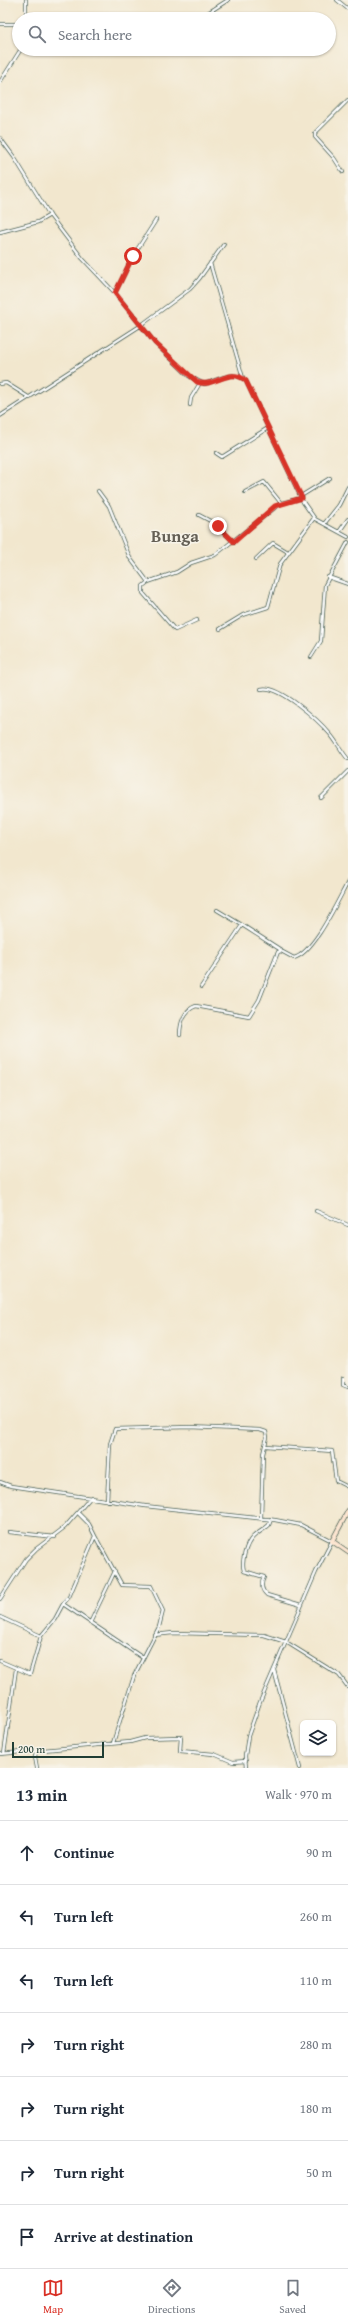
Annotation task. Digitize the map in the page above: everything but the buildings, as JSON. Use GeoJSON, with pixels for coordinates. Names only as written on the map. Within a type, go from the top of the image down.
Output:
{"type":"FeatureCollection","features":[{"type":"Feature","properties":{"kind":"street"},"geometry":{"type":"LineString","coordinates":[[26,0],[26,12]]}},
{"type":"Feature","properties":{"kind":"street"},"geometry":{"type":"LineString","coordinates":[[212,11],[228,0]]}},
{"type":"Feature","properties":{"kind":"street"},"geometry":{"type":"LineString","coordinates":[[337,0],[348,9]]}},
{"type":"Feature","properties":{"kind":"street"},"geometry":{"type":"LineString","coordinates":[[0,24],[12,24]]}},
{"type":"Feature","properties":{"kind":"street"},"geometry":{"type":"LineString","coordinates":[[0,82],[17,56]]}},
{"type":"Feature","properties":{"kind":"street"},"geometry":{"type":"LineString","coordinates":[[343,172],[334,158],[315,137],[315,133],[348,100]]}},
{"type":"Feature","properties":{"kind":"street"},"geometry":{"type":"LineString","coordinates":[[0,138],[14,157],[50,215],[82,258],[115,293],[140,326],[189,376],[204,384],[232,376],[244,378]]}},
{"type":"Feature","properties":{"kind":"street"},"geometry":{"type":"LineString","coordinates":[[0,232],[38,222],[50,215]]}},
{"type":"Feature","properties":{"kind":"street"},"geometry":{"type":"LineString","coordinates":[[115,293],[133,256],[156,220]]}},
{"type":"Feature","properties":{"kind":"street"},"geometry":{"type":"LineString","coordinates":[[0,416],[140,326],[190,289],[200,279],[224,244]]}},
{"type":"Feature","properties":{"kind":"street"},"geometry":{"type":"LineString","coordinates":[[210,263],[244,378],[301,497],[314,518],[348,537]]}},
{"type":"Feature","properties":{"kind":"street"},"geometry":{"type":"LineString","coordinates":[[0,384],[6,383],[30,398]]}},
{"type":"Feature","properties":{"kind":"street"},"geometry":{"type":"LineString","coordinates":[[190,404],[191,398],[200,383]]}},
{"type":"Feature","properties":{"kind":"street"},"geometry":{"type":"LineString","coordinates":[[216,453],[222,457],[268,428]]}},
{"type":"Feature","properties":{"kind":"street"},"geometry":{"type":"LineString","coordinates":[[197,620],[175,630],[142,590],[148,582],[177,572],[191,563],[215,555],[234,542],[281,503],[301,497],[330,478]]}},
{"type":"Feature","properties":{"kind":"street"},"geometry":{"type":"LineString","coordinates":[[245,492],[266,482],[281,503]]}},
{"type":"Feature","properties":{"kind":"street"},"geometry":{"type":"LineString","coordinates":[[324,524],[339,505],[348,487]]}},
{"type":"Feature","properties":{"kind":"street"},"geometry":{"type":"LineString","coordinates":[[98,491],[109,506],[130,558],[148,582]]}},
{"type":"Feature","properties":{"kind":"street"},"geometry":{"type":"LineString","coordinates":[[199,515],[214,523],[234,542]]}},
{"type":"Feature","properties":{"kind":"street"},"geometry":{"type":"LineString","coordinates":[[220,629],[243,615],[268,607],[277,570],[288,552],[314,518]]}},
{"type":"Feature","properties":{"kind":"street"},"geometry":{"type":"LineString","coordinates":[[339,532],[348,519]]}},
{"type":"Feature","properties":{"kind":"street"},"geometry":{"type":"LineString","coordinates":[[310,657],[321,641],[325,585],[348,542]]}},
{"type":"Feature","properties":{"kind":"street"},"geometry":{"type":"LineString","coordinates":[[256,559],[273,543],[288,552]]}},
{"type":"Feature","properties":{"kind":"street"},"geometry":{"type":"LineString","coordinates":[[328,577],[348,584]]}},
{"type":"Feature","properties":{"kind":"street"},"geometry":{"type":"LineString","coordinates":[[261,689],[268,688],[278,691],[320,723],[348,759]]}},
{"type":"Feature","properties":{"kind":"street"},"geometry":{"type":"LineString","coordinates":[[321,798],[348,771]]}},
{"type":"Feature","properties":{"kind":"street"},"geometry":{"type":"LineString","coordinates":[[216,910],[294,958],[300,956],[315,939],[348,882]]}},
{"type":"Feature","properties":{"kind":"street"},"geometry":{"type":"LineString","coordinates":[[201,988],[242,926]]}},
{"type":"Feature","properties":{"kind":"street"},"geometry":{"type":"LineString","coordinates":[[180,1035],[181,1023],[185,1014],[191,1008],[196,1006],[249,1016],[259,1000],[278,952],[281,951]]}},
{"type":"Feature","properties":{"kind":"street"},"geometry":{"type":"LineString","coordinates":[[316,1211],[348,1225]]}},
{"type":"Feature","properties":{"kind":"street"},"geometry":{"type":"LineString","coordinates":[[343,1378],[343,1385],[348,1387]]}},
{"type":"Feature","properties":{"kind":"street"},"geometry":{"type":"LineString","coordinates":[[107,1501],[110,1444],[115,1429],[190,1427],[260,1430],[266,1432],[266,1446],[263,1454],[261,1518]]}},
{"type":"Feature","properties":{"kind":"street"},"geometry":{"type":"LineString","coordinates":[[266,1446],[332,1451],[336,1482],[348,1488]]}},
{"type":"Feature","properties":{"kind":"street"},"geometry":{"type":"LineString","coordinates":[[0,1482],[11,1486],[91,1497],[107,1501],[271,1519],[301,1526],[332,1541],[348,1552]]}},
{"type":"Feature","properties":{"kind":"street"},"geometry":{"type":"LineString","coordinates":[[0,1599],[26,1559],[36,1549],[55,1537],[78,1514],[91,1497]]}},
{"type":"Feature","properties":{"kind":"street"},"geometry":{"type":"LineString","coordinates":[[246,1768],[248,1736],[274,1670],[301,1605],[348,1511]]}},
{"type":"Feature","properties":{"kind":"street"},"geometry":{"type":"LineString","coordinates":[[78,1514],[86,1520],[124,1587],[149,1585],[163,1611],[163,1617],[134,1676],[112,1744]]}},
{"type":"Feature","properties":{"kind":"street"},"geometry":{"type":"LineString","coordinates":[[271,1519],[269,1525],[254,1535],[249,1542],[243,1566],[244,1571],[264,1577],[261,1584],[264,1593],[267,1595],[301,1605]]}},
{"type":"Feature","properties":{"kind":"street"},"geometry":{"type":"LineString","coordinates":[[9,1532],[55,1537]]}},
{"type":"Feature","properties":{"kind":"street"},"geometry":{"type":"LineString","coordinates":[[0,1661],[28,1674],[31,1672],[41,1636],[56,1619],[63,1604],[69,1597],[95,1536]]}},
{"type":"Feature","properties":{"kind":"street"},"geometry":{"type":"LineString","coordinates":[[90,1623],[115,1571]]}},
{"type":"Feature","properties":{"kind":"street"},"geometry":{"type":"LineString","coordinates":[[63,1604],[143,1658]]}},
{"type":"Feature","properties":{"kind":"street"},"geometry":{"type":"LineString","coordinates":[[0,1617],[41,1636]]}},
{"type":"Feature","properties":{"kind":"street"},"geometry":{"type":"LineString","coordinates":[[153,1635],[173,1633],[264,1634],[286,1642],[339,1675],[348,1687]]}},
{"type":"Feature","properties":{"kind":"street"},"geometry":{"type":"LineString","coordinates":[[4,1754],[16,1669]]}},
{"type":"Feature","properties":{"kind":"street"},"geometry":{"type":"LineString","coordinates":[[274,1670],[300,1768]]}},
{"type":"Feature","properties":{"kind":"street"},"geometry":{"type":"LineString","coordinates":[[0,1754],[112,1744],[146,1738],[181,1737],[180,1751],[214,1754],[233,1762],[246,1761]]}},
{"type":"Feature","properties":{"kind":"street"},"geometry":{"type":"LineString","coordinates":[[36,1751],[35,1757],[37,1768]]}},
{"type":"Feature","properties":{"kind":"district","name":"Bunga"},"geometry":{"type":"Point","coordinates":[175,535]}},
{"type":"Feature","properties":{"kind":"route"},"geometry":{"type":"LineString","coordinates":[[133,256],[115,293],[155,343],[197,382],[204,384],[226,376],[241,376],[246,381],[302,498],[275,506],[242,533],[234,542],[230,540],[218,526]]}}]}
